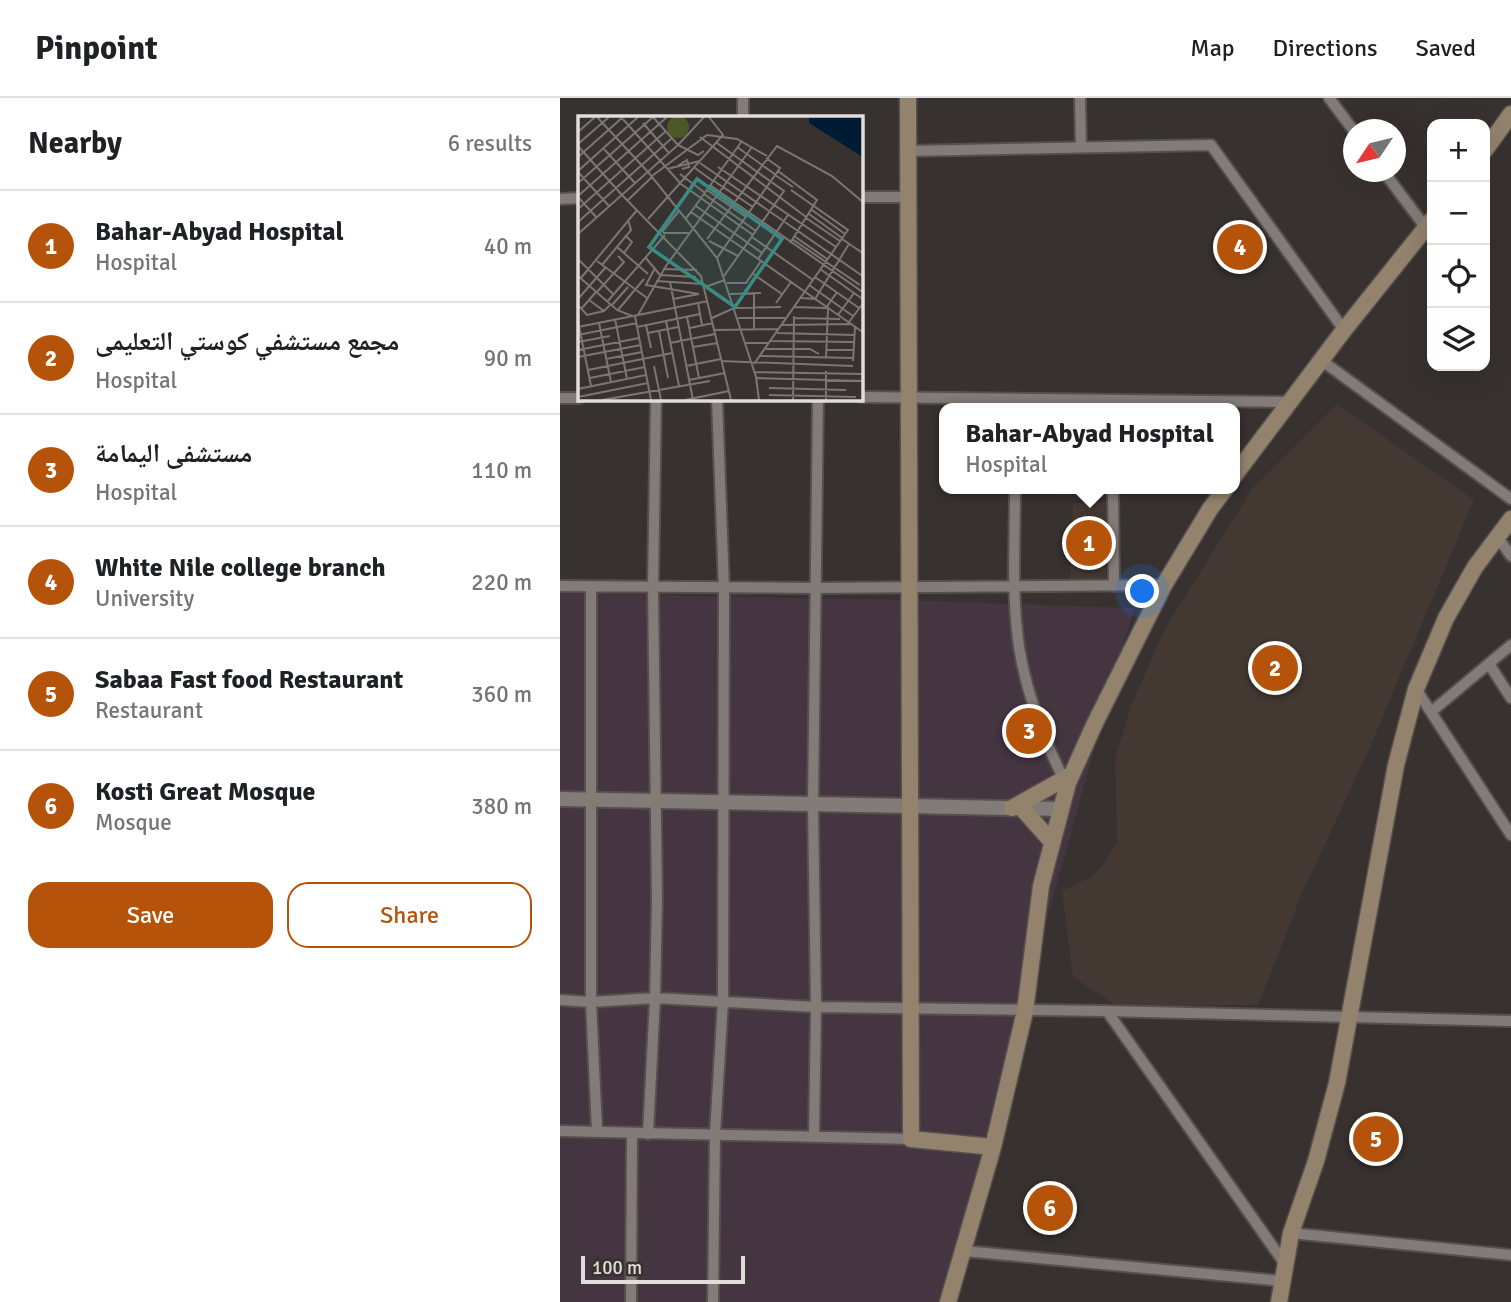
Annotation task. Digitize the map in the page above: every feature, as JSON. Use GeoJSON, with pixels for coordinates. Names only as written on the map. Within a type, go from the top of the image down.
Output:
{"type":"FeatureCollection","features":[{"type":"Feature","properties":{"kind":"main road"},"geometry":{"type":"LineString","coordinates":[[908,98],[911,1139],[993,1147]]}},
{"type":"Feature","properties":{"kind":"main road"},"geometry":{"type":"LineString","coordinates":[[1490,143],[1511,114]]}},
{"type":"Feature","properties":{"kind":"main road"},"geometry":{"type":"LineString","coordinates":[[1240,468],[1344,330],[1427,226]]}},
{"type":"Feature","properties":{"kind":"main road"},"geometry":{"type":"LineString","coordinates":[[948,1302],[993,1147],[1025,1011],[1041,886],[1068,777],[1164,585],[1221,494]]}},
{"type":"Feature","properties":{"kind":"main road"},"geometry":{"type":"LineString","coordinates":[[1279,1302],[1291,1233],[1327,1123],[1351,1016],[1396,765],[1416,689],[1446,618],[1475,567],[1511,519]]}},
{"type":"Feature","properties":{"kind":"main road"},"geometry":{"type":"LineString","coordinates":[[1051,841],[1016,808],[1068,777]]}},
{"type":"Feature","properties":{"kind":"street"},"geometry":{"type":"LineString","coordinates":[[743,98],[743,116]]}},
{"type":"Feature","properties":{"kind":"street"},"geometry":{"type":"LineString","coordinates":[[1080,98],[1081,147]]}},
{"type":"Feature","properties":{"kind":"street"},"geometry":{"type":"LineString","coordinates":[[1329,98],[1344,119]]}},
{"type":"Feature","properties":{"kind":"street"},"geometry":{"type":"LineString","coordinates":[[908,151],[1211,145],[1344,330]]}},
{"type":"Feature","properties":{"kind":"street"},"geometry":{"type":"LineString","coordinates":[[1393,182],[1427,222]]}},
{"type":"Feature","properties":{"kind":"street"},"geometry":{"type":"LineString","coordinates":[[863,197],[907,197]]}},
{"type":"Feature","properties":{"kind":"street"},"geometry":{"type":"LineString","coordinates":[[560,198],[578,198]]}},
{"type":"Feature","properties":{"kind":"street"},"geometry":{"type":"LineString","coordinates":[[1321,360],[1511,499]]}},
{"type":"Feature","properties":{"kind":"street"},"geometry":{"type":"LineString","coordinates":[[863,397],[999,403]]}},
{"type":"Feature","properties":{"kind":"street"},"geometry":{"type":"LineString","coordinates":[[560,398],[578,398]]}},
{"type":"Feature","properties":{"kind":"street"},"geometry":{"type":"LineString","coordinates":[[648,1134],[655,999],[657,800],[653,587],[656,401]]}},
{"type":"Feature","properties":{"kind":"street"},"geometry":{"type":"LineString","coordinates":[[713,1302],[715,1134],[723,1001],[724,587],[717,401]]}},
{"type":"Feature","properties":{"kind":"street"},"geometry":{"type":"LineString","coordinates":[[814,1136],[816,1007],[813,805],[818,401]]}},
{"type":"Feature","properties":{"kind":"street"},"geometry":{"type":"LineString","coordinates":[[1200,403],[1289,402]]}},
{"type":"Feature","properties":{"kind":"street"},"geometry":{"type":"LineString","coordinates":[[1014,494],[1017,632],[1027,680],[1043,733],[1068,777]]}},
{"type":"Feature","properties":{"kind":"street"},"geometry":{"type":"LineString","coordinates":[[1113,494],[1114,586]]}},
{"type":"Feature","properties":{"kind":"street"},"geometry":{"type":"LineString","coordinates":[[1497,536],[1511,556]]}},
{"type":"Feature","properties":{"kind":"street"},"geometry":{"type":"LineString","coordinates":[[560,586],[815,588],[1164,585]]}},
{"type":"Feature","properties":{"kind":"street"},"geometry":{"type":"LineString","coordinates":[[591,587],[591,1002],[597,1131]]}},
{"type":"Feature","properties":{"kind":"street"},"geometry":{"type":"LineString","coordinates":[[1431,712],[1511,645]]}},
{"type":"Feature","properties":{"kind":"street"},"geometry":{"type":"LineString","coordinates":[[1489,664],[1511,698]]}},
{"type":"Feature","properties":{"kind":"street"},"geometry":{"type":"LineString","coordinates":[[1416,689],[1511,835]]}},
{"type":"Feature","properties":{"kind":"street"},"geometry":{"type":"LineString","coordinates":[[560,799],[1060,809]]}},
{"type":"Feature","properties":{"kind":"street"},"geometry":{"type":"LineString","coordinates":[[560,1000],[591,1002],[655,999],[816,1007],[1511,1021]]}},
{"type":"Feature","properties":{"kind":"street"},"geometry":{"type":"LineString","coordinates":[[1107,1011],[1283,1273]]}},
{"type":"Feature","properties":{"kind":"street"},"geometry":{"type":"LineString","coordinates":[[560,1131],[632,1135],[715,1134],[911,1139]]}},
{"type":"Feature","properties":{"kind":"street"},"geometry":{"type":"LineString","coordinates":[[631,1302],[632,1135]]}},
{"type":"Feature","properties":{"kind":"street"},"geometry":{"type":"LineString","coordinates":[[1291,1233],[1511,1255]]}},
{"type":"Feature","properties":{"kind":"street"},"geometry":{"type":"LineString","coordinates":[[964,1251],[1283,1273]]}},
{"type":"Feature","properties":{"kind":"shaded area"},"geometry":{"type":"Polygon","coordinates":[[[1337,404],[1474,500],[1367,754],[1303,891],[1258,1005],[1117,1006],[1073,977],[1062,891],[1092,876],[1105,862],[1117,841],[1115,759],[1131,706],[1164,630],[1252,489],[1337,404]]]}},
{"type":"Feature","properties":{"kind":"shaded area"},"geometry":{"type":"Polygon","coordinates":[[[1107,502],[1106,582],[1070,583],[1073,503],[1107,502]]]}},
{"type":"Feature","properties":{"kind":"shaded area"},"geometry":{"type":"Polygon","coordinates":[[[560,593],[871,599],[1134,608],[940,1302],[560,1302],[560,593]]]}},
{"type":"Feature","properties":{"kind":"shaded area"},"geometry":{"type":"Polygon","coordinates":[[[1036,716],[1043,743],[1020,749],[1016,725],[1018,718],[1036,716]]]}},
{"type":"Feature","properties":{"kind":"place","name":"White Nile college branch"},"geometry":{"type":"Point","coordinates":[1240,247]}},
{"type":"Feature","properties":{"kind":"place","name":"Bahar-Abyad Hospital"},"geometry":{"type":"Point","coordinates":[1089,543]}},
{"type":"Feature","properties":{"kind":"place","name":"مجمع مستشفي كوستي التعليمى"},"geometry":{"type":"Point","coordinates":[1275,668]}},
{"type":"Feature","properties":{"kind":"place","name":"مستشفى اليمامة"},"geometry":{"type":"Point","coordinates":[1029,731]}},
{"type":"Feature","properties":{"kind":"place","name":"Sabaa Fast food Restaurant"},"geometry":{"type":"Point","coordinates":[1376,1139]}},
{"type":"Feature","properties":{"kind":"place","name":"Kosti Great Mosque"},"geometry":{"type":"Point","coordinates":[1050,1208]}}]}
